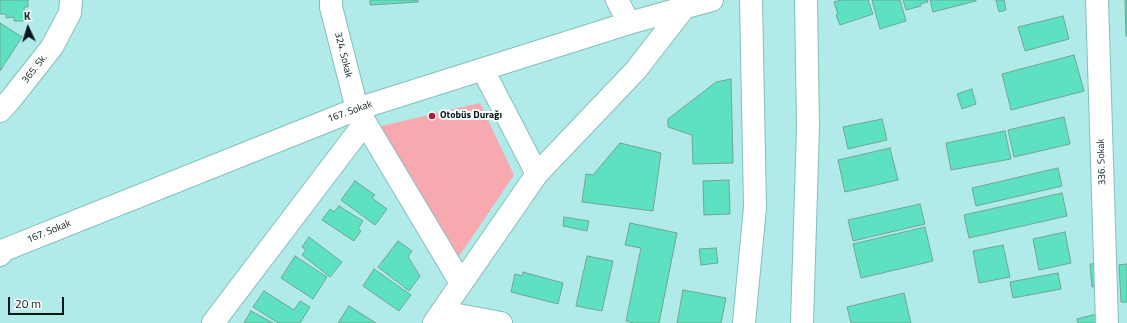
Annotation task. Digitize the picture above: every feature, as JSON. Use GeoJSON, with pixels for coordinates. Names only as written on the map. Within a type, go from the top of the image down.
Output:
{"type":"FeatureCollection","features":[{"type":"Feature","properties":{"kind":"street","name":"365. Sk."},"geometry":{"type":"LineString","coordinates":[[0,112],[52,47],[70,13],[71,0]]}},
{"type":"Feature","properties":{"kind":"street","name":"324. Sokak"},"geometry":{"type":"LineString","coordinates":[[331,0],[331,6],[360,116],[461,284]]}},
{"type":"Feature","properties":{"kind":"street"},"geometry":{"type":"LineString","coordinates":[[617,0],[629,23]]}},
{"type":"Feature","properties":{"kind":"street","name":"167. Sokak"},"geometry":{"type":"LineString","coordinates":[[1,252],[483,70],[629,23],[712,0]]}},
{"type":"Feature","properties":{"kind":"street"},"geometry":{"type":"LineString","coordinates":[[744,323],[755,207],[751,0]]}},
{"type":"Feature","properties":{"kind":"street"},"geometry":{"type":"LineString","coordinates":[[802,323],[808,127],[806,0]]}},
{"type":"Feature","properties":{"kind":"street","name":"336. Sokak"},"geometry":{"type":"LineString","coordinates":[[1097,0],[1107,323]]}},
{"type":"Feature","properties":{"kind":"street"},"geometry":{"type":"LineString","coordinates":[[501,323],[438,318],[536,174],[636,70],[684,8]]}},
{"type":"Feature","properties":{"kind":"street"},"geometry":{"type":"LineString","coordinates":[[483,70],[536,174]]}},
{"type":"Feature","properties":{"kind":"street"},"geometry":{"type":"LineString","coordinates":[[213,323],[360,116]]}},
{"type":"Feature","properties":{"kind":"shaded area"},"geometry":{"type":"Polygon","coordinates":[[[480,103],[514,175],[458,258],[377,127],[480,103]]]}},
{"type":"Feature","properties":{"kind":"building"},"geometry":{"type":"Polygon","coordinates":[[[0,0],[28,0],[28,7],[24,7],[25,21],[14,21],[14,17],[6,18],[6,14],[0,14],[0,0]]]}},
{"type":"Feature","properties":{"kind":"building"},"geometry":{"type":"Polygon","coordinates":[[[370,0],[418,0],[418,2],[370,5],[370,0]]]}},
{"type":"Feature","properties":{"kind":"building"},"geometry":{"type":"Polygon","coordinates":[[[841,0],[868,0],[873,14],[840,25],[836,15],[838,14],[834,2],[841,0]]]}},
{"type":"Feature","properties":{"kind":"building"},"geometry":{"type":"Polygon","coordinates":[[[872,0],[900,0],[906,21],[880,29],[872,0]]]}},
{"type":"Feature","properties":{"kind":"building"},"geometry":{"type":"Polygon","coordinates":[[[903,0],[927,0],[928,2],[920,4],[921,6],[906,10],[903,0]]]}},
{"type":"Feature","properties":{"kind":"building"},"geometry":{"type":"Polygon","coordinates":[[[930,0],[976,0],[976,1],[933,12],[930,0]]]}},
{"type":"Feature","properties":{"kind":"building"},"geometry":{"type":"Polygon","coordinates":[[[996,0],[1004,0],[1006,10],[999,12],[996,0]]]}},
{"type":"Feature","properties":{"kind":"building"},"geometry":{"type":"Polygon","coordinates":[[[1125,0],[1127,0],[1127,36],[1126,36],[1125,0]]]}},
{"type":"Feature","properties":{"kind":"building"},"geometry":{"type":"Polygon","coordinates":[[[1063,16],[1069,39],[1025,51],[1018,27],[1063,16]]]}},
{"type":"Feature","properties":{"kind":"building"},"geometry":{"type":"Polygon","coordinates":[[[0,23],[22,37],[0,71],[0,23]]]}},
{"type":"Feature","properties":{"kind":"building"},"geometry":{"type":"Polygon","coordinates":[[[1074,55],[1084,91],[1011,110],[1002,74],[1074,55]]]}},
{"type":"Feature","properties":{"kind":"building"},"geometry":{"type":"Polygon","coordinates":[[[731,79],[733,163],[693,164],[692,135],[668,127],[668,119],[716,82],[731,79]]]}},
{"type":"Feature","properties":{"kind":"building"},"geometry":{"type":"Polygon","coordinates":[[[972,89],[976,104],[962,109],[957,94],[972,89]]]}},
{"type":"Feature","properties":{"kind":"building"},"geometry":{"type":"Polygon","coordinates":[[[1064,117],[1070,144],[1014,157],[1008,130],[1064,117]]]}},
{"type":"Feature","properties":{"kind":"building"},"geometry":{"type":"Polygon","coordinates":[[[882,119],[887,140],[848,149],[843,127],[882,119]]]}},
{"type":"Feature","properties":{"kind":"building"},"geometry":{"type":"Polygon","coordinates":[[[1005,131],[1011,159],[951,170],[946,143],[1005,131]]]}},
{"type":"Feature","properties":{"kind":"building"},"geometry":{"type":"Polygon","coordinates":[[[620,143],[661,153],[653,211],[582,202],[586,174],[593,175],[620,143]]]}},
{"type":"Feature","properties":{"kind":"building"},"geometry":{"type":"Polygon","coordinates":[[[890,148],[898,180],[845,192],[838,160],[890,148]]]}},
{"type":"Feature","properties":{"kind":"building"},"geometry":{"type":"Polygon","coordinates":[[[1058,168],[1062,186],[976,206],[972,188],[1058,168]]]}},
{"type":"Feature","properties":{"kind":"building"},"geometry":{"type":"Polygon","coordinates":[[[729,180],[730,214],[704,215],[703,181],[729,180]]]}},
{"type":"Feature","properties":{"kind":"building"},"geometry":{"type":"Polygon","coordinates":[[[355,181],[375,195],[372,198],[387,209],[375,225],[341,200],[355,181]]]}},
{"type":"Feature","properties":{"kind":"building"},"geometry":{"type":"Polygon","coordinates":[[[1062,193],[1067,216],[969,238],[964,215],[1062,193]]]}},
{"type":"Feature","properties":{"kind":"building"},"geometry":{"type":"Polygon","coordinates":[[[920,204],[925,224],[853,241],[848,220],[920,204]]]}},
{"type":"Feature","properties":{"kind":"building"},"geometry":{"type":"Polygon","coordinates":[[[339,206],[363,221],[358,229],[361,231],[354,241],[322,220],[330,209],[334,212],[339,206]]]}},
{"type":"Feature","properties":{"kind":"building"},"geometry":{"type":"Polygon","coordinates":[[[564,217],[589,221],[587,231],[563,226],[564,217]]]}},
{"type":"Feature","properties":{"kind":"building"},"geometry":{"type":"Polygon","coordinates":[[[630,223],[677,233],[659,323],[634,323],[626,321],[641,248],[625,245],[630,223]]]}},
{"type":"Feature","properties":{"kind":"building"},"geometry":{"type":"Polygon","coordinates":[[[925,227],[933,261],[861,278],[853,244],[925,227]]]}},
{"type":"Feature","properties":{"kind":"building"},"geometry":{"type":"Polygon","coordinates":[[[1065,232],[1071,263],[1039,270],[1033,239],[1065,232]]]}},
{"type":"Feature","properties":{"kind":"building"},"geometry":{"type":"Polygon","coordinates":[[[309,237],[342,262],[330,277],[302,255],[306,250],[302,247],[309,237]]]}},
{"type":"Feature","properties":{"kind":"building"},"geometry":{"type":"Polygon","coordinates":[[[398,241],[412,251],[408,257],[420,276],[409,291],[378,267],[398,241]]]}},
{"type":"Feature","properties":{"kind":"building"},"geometry":{"type":"Polygon","coordinates":[[[1003,245],[1010,277],[979,283],[973,251],[1003,245]]]}},
{"type":"Feature","properties":{"kind":"building"},"geometry":{"type":"Polygon","coordinates":[[[716,248],[718,263],[701,265],[699,249],[716,248]]]}},
{"type":"Feature","properties":{"kind":"building"},"geometry":{"type":"Polygon","coordinates":[[[295,256],[327,277],[313,299],[281,278],[295,256]]]}},
{"type":"Feature","properties":{"kind":"building"},"geometry":{"type":"Polygon","coordinates":[[[587,256],[613,261],[602,311],[576,306],[587,256]]]}},
{"type":"Feature","properties":{"kind":"building"},"geometry":{"type":"Polygon","coordinates":[[[1102,263],[1104,286],[1092,287],[1090,264],[1102,263]]]}},
{"type":"Feature","properties":{"kind":"building"},"geometry":{"type":"Polygon","coordinates":[[[1127,264],[1127,302],[1121,302],[1119,265],[1127,264]]]}},
{"type":"Feature","properties":{"kind":"building"},"geometry":{"type":"Polygon","coordinates":[[[374,269],[411,295],[399,311],[363,286],[374,269]]]}},
{"type":"Feature","properties":{"kind":"building"},"geometry":{"type":"Polygon","coordinates":[[[523,272],[563,283],[558,304],[511,292],[515,274],[522,276],[523,272]]]}},
{"type":"Feature","properties":{"kind":"building"},"geometry":{"type":"Polygon","coordinates":[[[1058,273],[1061,289],[1013,298],[1010,282],[1058,273]]]}},
{"type":"Feature","properties":{"kind":"building"},"geometry":{"type":"Polygon","coordinates":[[[683,290],[726,298],[721,323],[677,323],[683,290]]]}},
{"type":"Feature","properties":{"kind":"building"},"geometry":{"type":"Polygon","coordinates":[[[264,291],[294,310],[300,301],[310,307],[300,323],[278,323],[253,307],[264,291]]]}},
{"type":"Feature","properties":{"kind":"building"},"geometry":{"type":"Polygon","coordinates":[[[904,293],[911,323],[851,323],[847,307],[904,293]]]}},
{"type":"Feature","properties":{"kind":"building"},"geometry":{"type":"Polygon","coordinates":[[[349,306],[376,323],[338,323],[349,306]]]}},
{"type":"Feature","properties":{"kind":"building"},"geometry":{"type":"Polygon","coordinates":[[[251,311],[273,323],[244,323],[251,311]]]}},
{"type":"Feature","properties":{"kind":"building"},"geometry":{"type":"Polygon","coordinates":[[[1101,313],[1104,323],[1078,323],[1077,319],[1101,313]]]}},
{"type":"Feature","properties":{"kind":"place","name":"Otobüs Durağı"},"geometry":{"type":"Point","coordinates":[432,116]}}]}
